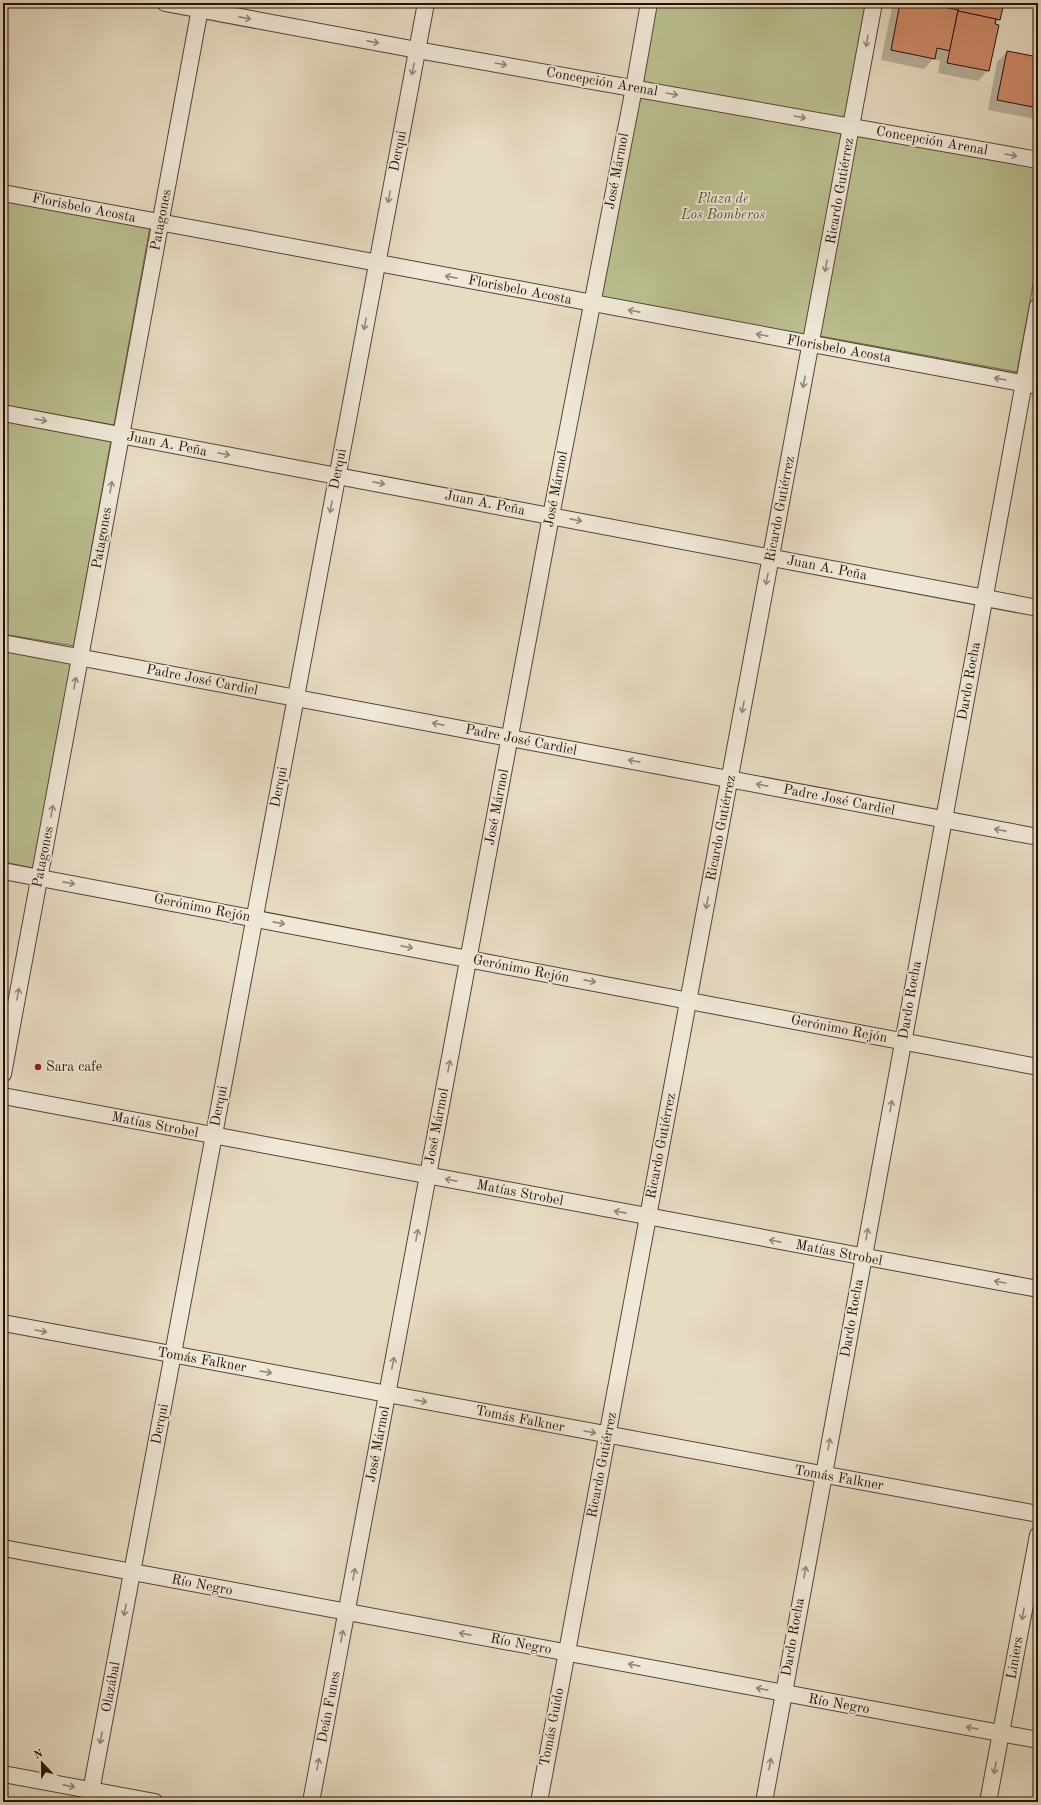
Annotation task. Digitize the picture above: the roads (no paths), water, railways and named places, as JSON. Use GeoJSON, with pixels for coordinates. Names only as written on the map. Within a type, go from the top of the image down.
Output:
{"type":"FeatureCollection","features":[{"type":"Feature","properties":{"kind":"street","name":"Concepción Arenal"},"geometry":{"type":"LineString","coordinates":[[165,3],[201,6],[417,50],[1038,160]]}},
{"type":"Feature","properties":{"kind":"street","name":"Derqui"},"geometry":{"type":"LineString","coordinates":[[132,1572],[426,3]]}},
{"type":"Feature","properties":{"kind":"street","name":"José Mármol"},"geometry":{"type":"LineString","coordinates":[[347,1612],[551,516],[591,303],[634,88],[649,3]]}},
{"type":"Feature","properties":{"kind":"street","name":"Ricardo Gutiérrez"},"geometry":{"type":"LineString","coordinates":[[566,1653],[812,344],[874,3]]}},
{"type":"Feature","properties":{"kind":"street","name":"Patagones"},"geometry":{"type":"LineString","coordinates":[[3,1074],[201,6]]}},
{"type":"Feature","properties":{"kind":"street","name":"Florisbelo Acosta"},"geometry":{"type":"LineString","coordinates":[[3,193],[1031,384]]}},
{"type":"Feature","properties":{"kind":"street","name":"Dardo Rocha"},"geometry":{"type":"LineString","coordinates":[[764,1802],[984,597],[1031,384],[1038,306]]}},
{"type":"Feature","properties":{"kind":"street","name":"Juan A. Peña"},"geometry":{"type":"LineString","coordinates":[[3,413],[1038,608]]}},
{"type":"Feature","properties":{"kind":"street","name":"Padre José Cardiel"},"geometry":{"type":"LineString","coordinates":[[3,643],[1038,837]]}},
{"type":"Feature","properties":{"kind":"street","name":"Gerónimo Rejón"},"geometry":{"type":"LineString","coordinates":[[3,871],[1038,1067]]}},
{"type":"Feature","properties":{"kind":"street","name":"Matías Strobel"},"geometry":{"type":"LineString","coordinates":[[3,1096],[1038,1289]]}},
{"type":"Feature","properties":{"kind":"street","name":"Tomás Falkner"},"geometry":{"type":"LineString","coordinates":[[3,1324],[1038,1514]]}},
{"type":"Feature","properties":{"kind":"street","name":"Liniers"},"geometry":{"type":"LineString","coordinates":[[988,1802],[1038,1535]]}},
{"type":"Feature","properties":{"kind":"street","name":"Río Negro"},"geometry":{"type":"LineString","coordinates":[[3,1548],[1038,1740]]}},
{"type":"Feature","properties":{"kind":"street","name":"Olazábal"},"geometry":{"type":"LineString","coordinates":[[90,1796],[132,1572]]}},
{"type":"Feature","properties":{"kind":"street","name":"Deán Funes"},"geometry":{"type":"LineString","coordinates":[[311,1802],[347,1612]]}},
{"type":"Feature","properties":{"kind":"street","name":"Tomás Guido"},"geometry":{"type":"LineString","coordinates":[[538,1802],[566,1653]]}},
{"type":"Feature","properties":{"kind":"street"},"geometry":{"type":"LineString","coordinates":[[3,1774],[90,1796],[154,1802]]}},
{"type":"Feature","properties":{"kind":"place","name":"Sara cafe"},"geometry":{"type":"Point","coordinates":[38,1067]}},
{"type":"Feature","properties":{"kind":"park label","name":"Plaza de Los Bomberos"},"geometry":{"type":"Point","coordinates":[723,208]}}]}
